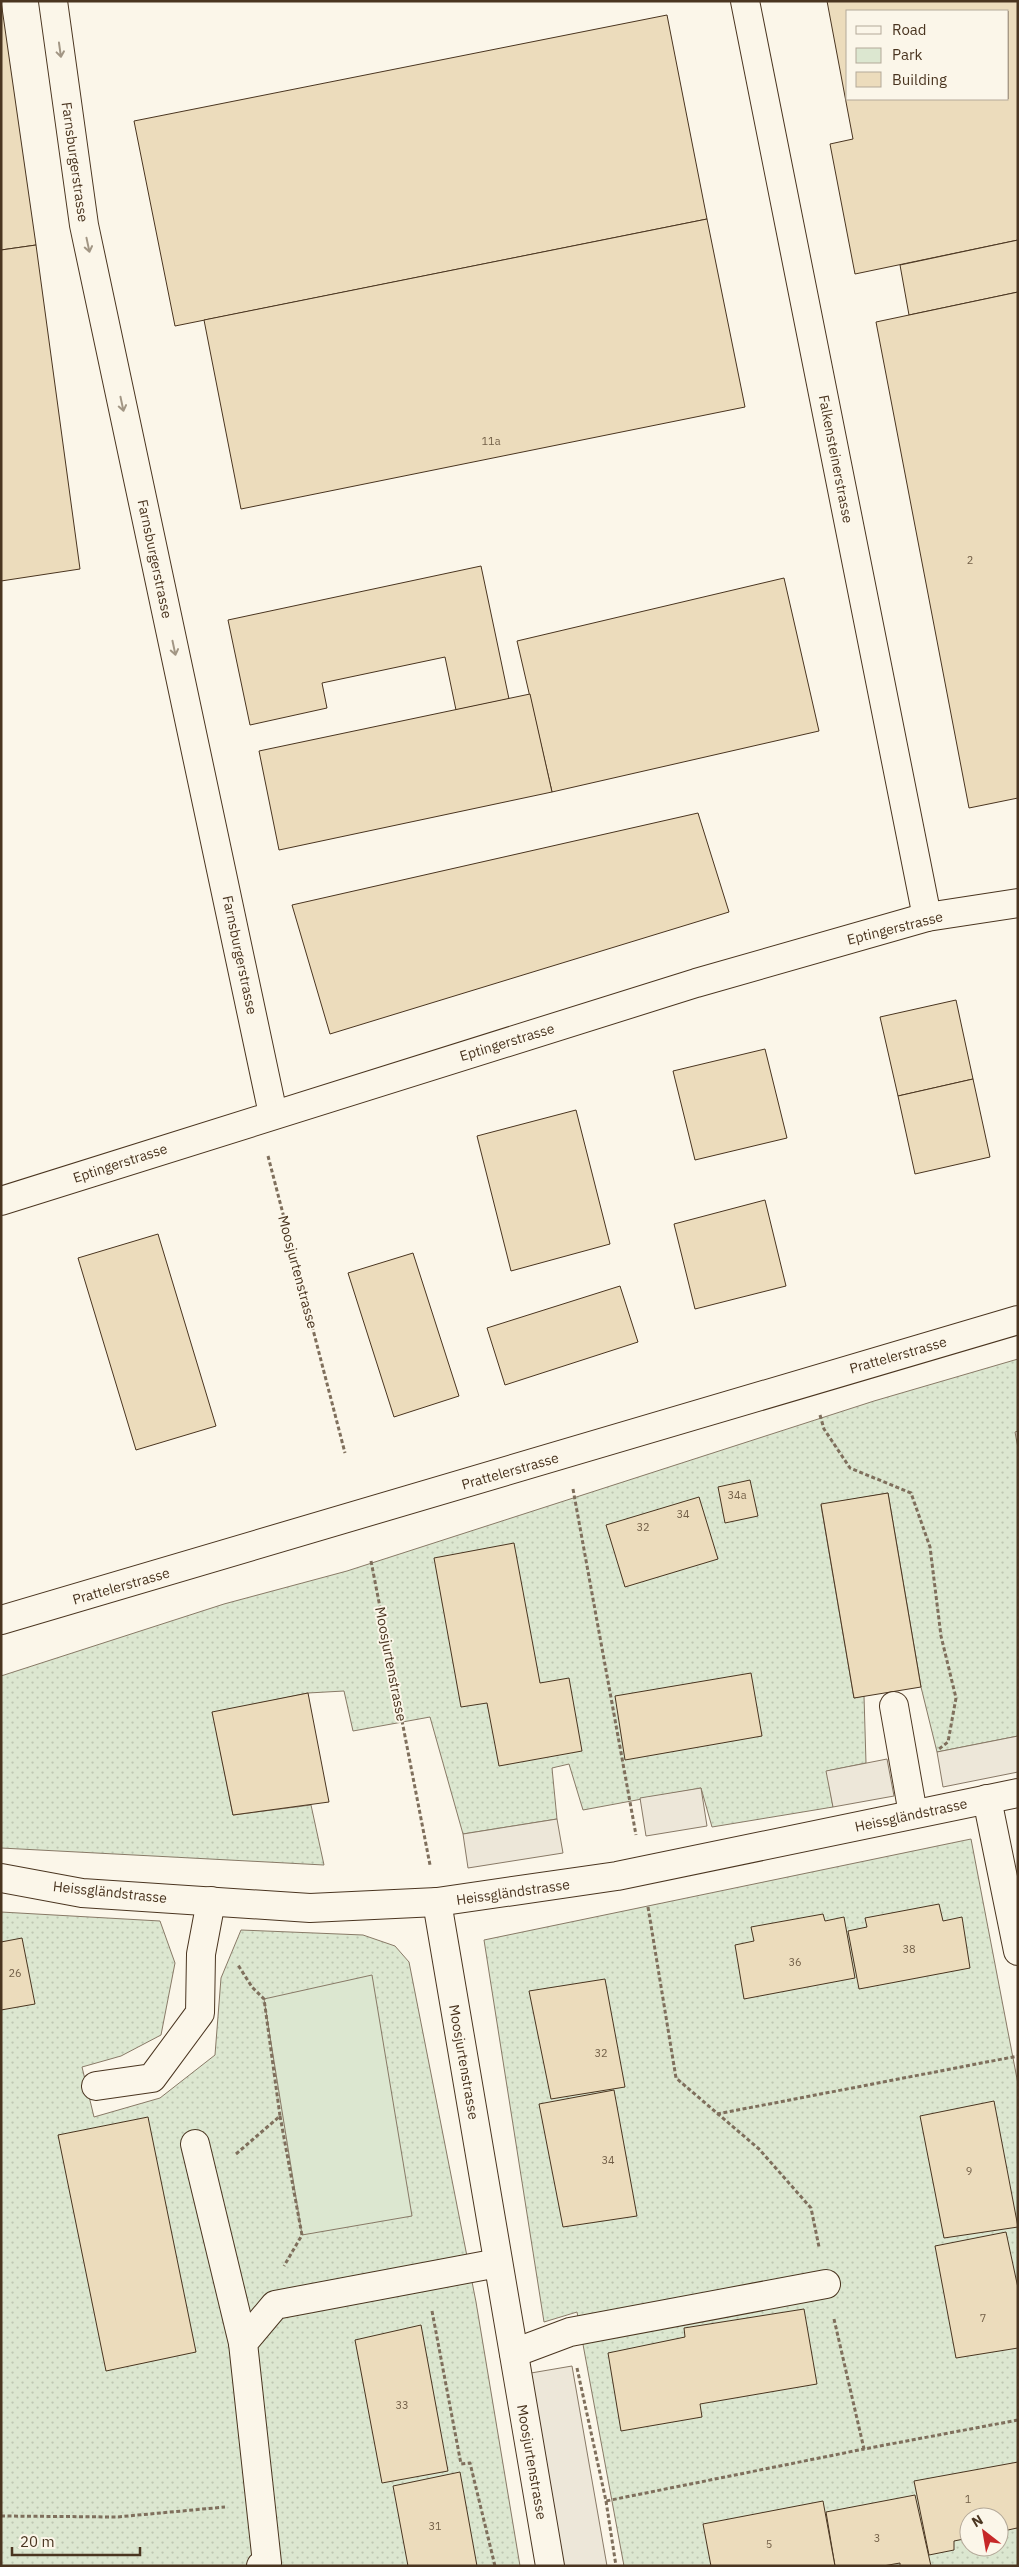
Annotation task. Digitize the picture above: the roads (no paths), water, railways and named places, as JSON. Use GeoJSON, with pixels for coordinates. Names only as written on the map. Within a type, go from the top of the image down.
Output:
{"type":"FeatureCollection","features":[{"type":"Feature","properties":{"kind":"street","name":"Farnsburgerstrasse"},"geometry":{"type":"LineString","coordinates":[[53,1],[84,226],[266,1117]]}},
{"type":"Feature","properties":{"kind":"street","name":"Falkensteinerstrasse"},"geometry":{"type":"LineString","coordinates":[[745,1],[927,917]]}},
{"type":"Feature","properties":{"kind":"street","name":"Eptingerstrasse"},"geometry":{"type":"LineString","coordinates":[[1,1201],[696,983],[927,917],[1018,902]]}},
{"type":"Feature","properties":{"kind":"street","name":"Prattelerstrasse"},"geometry":{"type":"LineString","coordinates":[[1,1620],[1018,1320]]}},
{"type":"Feature","properties":{"kind":"street"},"geometry":{"type":"LineString","coordinates":[[894,1706],[913,1814]]}},
{"type":"Feature","properties":{"kind":"street","name":"Heissgländstrasse"},"geometry":{"type":"LineString","coordinates":[[1,1878],[82,1892],[310,1908],[438,1902],[642,1871],[1018,1792]]}},
{"type":"Feature","properties":{"kind":"street"},"geometry":{"type":"LineString","coordinates":[[987,1799],[1018,1951]]}},
{"type":"Feature","properties":{"kind":"street"},"geometry":{"type":"LineString","coordinates":[[96,2086],[152,2078],[200,2013],[201,1954],[211,1901]]}},
{"type":"Feature","properties":{"kind":"street","name":"Moosjurtenstrasse"},"geometry":{"type":"LineString","coordinates":[[438,1902],[550,2566]]}},
{"type":"Feature","properties":{"kind":"street"},"geometry":{"type":"LineString","coordinates":[[197,2153],[242,2343],[267,2563],[261,2566]]}},
{"type":"Feature","properties":{"kind":"street"},"geometry":{"type":"LineString","coordinates":[[242,2343],[275,2305],[498,2263]]}},
{"type":"Feature","properties":{"kind":"street"},"geometry":{"type":"LineString","coordinates":[[514,2353],[570,2332],[826,2284]]}}]}
